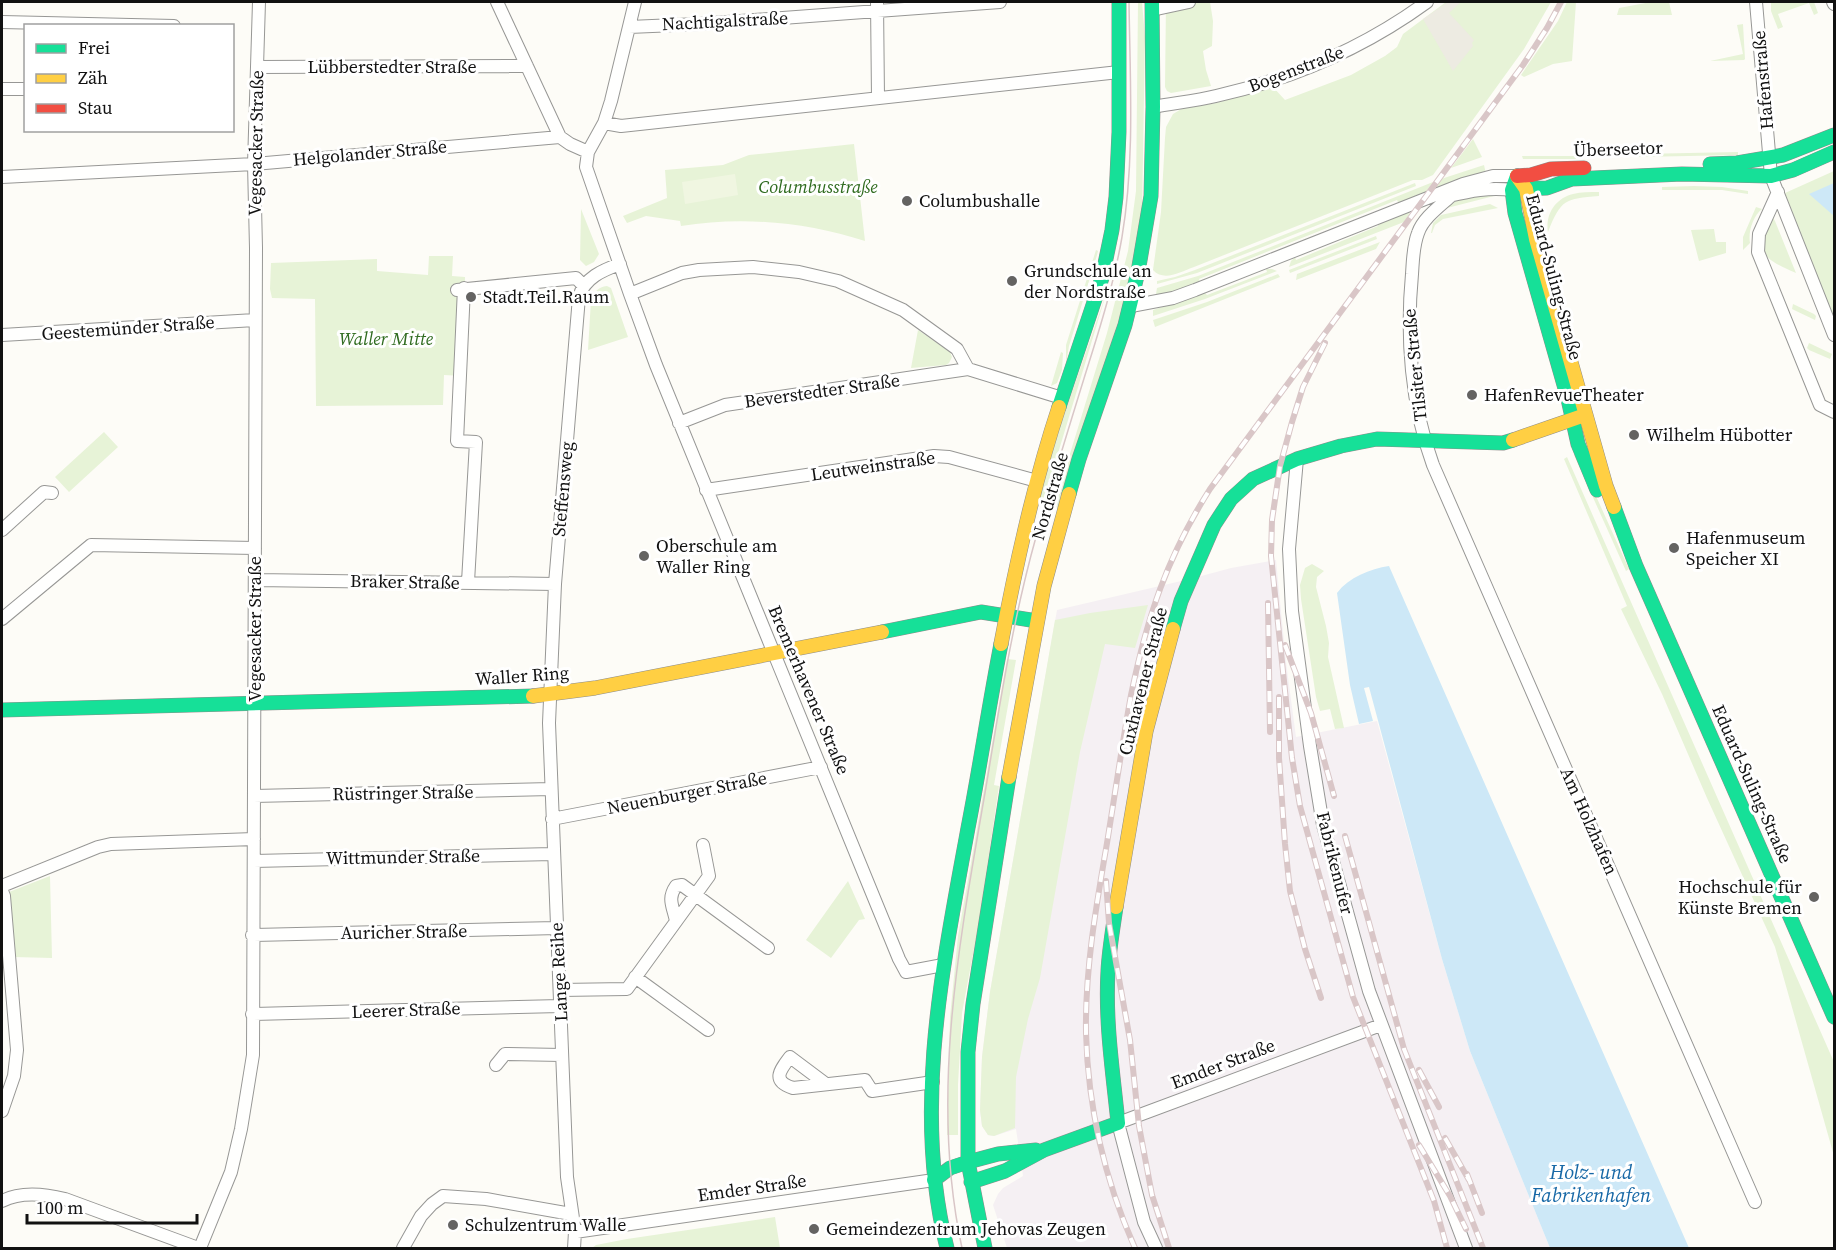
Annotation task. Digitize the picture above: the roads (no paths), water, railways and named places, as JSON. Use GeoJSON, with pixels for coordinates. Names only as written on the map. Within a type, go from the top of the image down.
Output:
{"type":"FeatureCollection","features":[{"type":"Feature","properties":{"kind":"main road","name":"Nordstraße"},"geometry":{"type":"LineString","coordinates":[[943,965],[1005,616],[1022,537],[1062,398],[1105,266],[1112,228],[1118,173],[1119,2]]}},
{"type":"Feature","properties":{"kind":"main road","name":"Nordstraße"},"geometry":{"type":"LineString","coordinates":[[968,1162],[968,1052],[973,1004],[1010,770],[1037,621],[1049,564],[1079,459],[1131,306],[1151,196],[1152,6]]}},
{"type":"Feature","properties":{"kind":"main road","name":"Überseetor"},"geometry":{"type":"LineString","coordinates":[[1517,176],[1551,169],[1721,164],[1771,158],[1834,135]]}},
{"type":"Feature","properties":{"kind":"main road","name":"Überseetor"},"geometry":{"type":"LineString","coordinates":[[1512,190],[1547,188],[1572,179],[1682,174],[1771,176],[1793,170],[1834,153]]}},
{"type":"Feature","properties":{"kind":"main road","name":"Eduard-Suling-Straße"},"geometry":{"type":"LineString","coordinates":[[1517,176],[1526,189],[1579,417]]}},
{"type":"Feature","properties":{"kind":"main road","name":"Eduard-Suling-Straße"},"geometry":{"type":"LineString","coordinates":[[1517,176],[1512,190],[1515,213],[1579,417],[1636,566],[1834,1017]]}},
{"type":"Feature","properties":{"kind":"main road","name":"Cuxhavener Straße"},"geometry":{"type":"LineString","coordinates":[[1118,1123],[1109,1024],[1108,973],[1111,938],[1146,731],[1181,601],[1214,525],[1231,499],[1253,479],[1298,459],[1343,445],[1377,439],[1503,443],[1579,417]]}},
{"type":"Feature","properties":{"kind":"main road","name":"Waller Ring"},"geometry":{"type":"LineString","coordinates":[[2,710],[550,695],[774,654],[981,612],[1037,621]]}},
{"type":"Feature","properties":{"kind":"main road"},"geometry":{"type":"LineString","coordinates":[[943,965],[934,1049],[934,1180],[947,1248]]}},
{"type":"Feature","properties":{"kind":"main road","name":"Emder Straße"},"geometry":{"type":"LineString","coordinates":[[934,1180],[960,1184],[1005,1171],[1044,1150],[1118,1123]]}},
{"type":"Feature","properties":{"kind":"main road","name":"Emder Straße"},"geometry":{"type":"LineString","coordinates":[[934,1180],[950,1168],[968,1162],[998,1154],[1044,1150]]}},
{"type":"Feature","properties":{"kind":"main road"},"geometry":{"type":"LineString","coordinates":[[968,1162],[960,1184],[985,1248]]}},
{"type":"Feature","properties":{"kind":"street","name":"Vegesacker Straße"},"geometry":{"type":"LineString","coordinates":[[199,1248],[231,1172],[241,1129],[253,1055],[254,164],[259,2]]}},
{"type":"Feature","properties":{"kind":"street"},"geometry":{"type":"LineString","coordinates":[[497,2],[560,137],[588,152],[604,123],[635,2]]}},
{"type":"Feature","properties":{"kind":"street","name":"Nachtigalstraße"},"geometry":{"type":"LineString","coordinates":[[629,27],[699,24],[877,7],[1000,2]]}},
{"type":"Feature","properties":{"kind":"street"},"geometry":{"type":"LineString","coordinates":[[1152,6],[1189,2]]}},
{"type":"Feature","properties":{"kind":"street","name":"Bogenstraße"},"geometry":{"type":"LineString","coordinates":[[1153,107],[1214,97],[1294,74],[1337,56],[1410,7],[1427,2]]}},
{"type":"Feature","properties":{"kind":"street","name":"Hafenstraße"},"geometry":{"type":"LineString","coordinates":[[1756,2],[1771,176]]}},
{"type":"Feature","properties":{"kind":"street"},"geometry":{"type":"LineString","coordinates":[[877,7],[878,98]]}},
{"type":"Feature","properties":{"kind":"street"},"geometry":{"type":"LineString","coordinates":[[2,22],[117,24]]}},
{"type":"Feature","properties":{"kind":"street","name":"Lübberstedter Straße"},"geometry":{"type":"LineString","coordinates":[[257,67],[526,66]]}},
{"type":"Feature","properties":{"kind":"street"},"geometry":{"type":"LineString","coordinates":[[604,123],[621,126],[1119,72]]}},
{"type":"Feature","properties":{"kind":"street"},"geometry":{"type":"LineString","coordinates":[[2,89],[24,89]]}},
{"type":"Feature","properties":{"kind":"street","name":"Helgolander Straße"},"geometry":{"type":"LineString","coordinates":[[2,177],[254,164],[560,137]]}},
{"type":"Feature","properties":{"kind":"street","name":"Bremerhavener Straße"},"geometry":{"type":"LineString","coordinates":[[588,152],[586,167],[630,294],[679,423],[856,856],[906,972],[943,965]]}},
{"type":"Feature","properties":{"kind":"street","name":"Überseetor"},"geometry":{"type":"LineString","coordinates":[[1131,306],[1173,298],[1195,290],[1452,188],[1484,178],[1517,176]]}},
{"type":"Feature","properties":{"kind":"street"},"geometry":{"type":"LineString","coordinates":[[1771,176],[1834,334]]}},
{"type":"Feature","properties":{"kind":"street","name":"Überseetor"},"geometry":{"type":"LineString","coordinates":[[1404,207],[1483,189],[1512,190]]}},
{"type":"Feature","properties":{"kind":"street"},"geometry":{"type":"LineString","coordinates":[[1778,192],[1759,234],[1758,252],[1820,405],[1834,412]]}},
{"type":"Feature","properties":{"kind":"street","name":"Tilsiter Straße"},"geometry":{"type":"LineString","coordinates":[[1423,440],[1414,390],[1410,338],[1409,300],[1414,245],[1418,230],[1452,195]]}},
{"type":"Feature","properties":{"kind":"street"},"geometry":{"type":"LineString","coordinates":[[468,582],[476,442],[457,441],[460,289],[580,282],[620,264]]}},
{"type":"Feature","properties":{"kind":"street"},"geometry":{"type":"LineString","coordinates":[[630,294],[682,273],[699,270],[753,267],[800,272],[838,281],[903,310],[957,348],[968,369],[1062,398]]}},
{"type":"Feature","properties":{"kind":"street","name":"Steffensweg"},"geometry":{"type":"LineString","coordinates":[[550,695],[555,584],[580,282]]}},
{"type":"Feature","properties":{"kind":"street","name":"Geestemünder Straße"},"geometry":{"type":"LineString","coordinates":[[2,335],[255,320]]}},
{"type":"Feature","properties":{"kind":"street","name":"Beverstedter Straße"},"geometry":{"type":"LineString","coordinates":[[679,423],[726,405],[968,369]]}},
{"type":"Feature","properties":{"kind":"street","name":"Am Holzhafen"},"geometry":{"type":"LineString","coordinates":[[1423,440],[1755,1202]]}},
{"type":"Feature","properties":{"kind":"street","name":"Leutweinstraße"},"geometry":{"type":"LineString","coordinates":[[706,490],[934,456],[949,457],[1037,481]]}},
{"type":"Feature","properties":{"kind":"street","name":"Fabrikenufer"},"geometry":{"type":"LineString","coordinates":[[1298,459],[1290,538],[1292,611],[1323,825],[1369,991],[1466,1248]]}},
{"type":"Feature","properties":{"kind":"street"},"geometry":{"type":"LineString","coordinates":[[2,530],[44,492],[52,493]]}},
{"type":"Feature","properties":{"kind":"street"},"geometry":{"type":"LineString","coordinates":[[2,619],[91,545],[255,548]]}},
{"type":"Feature","properties":{"kind":"street","name":"Braker Straße"},"geometry":{"type":"LineString","coordinates":[[255,580],[555,584]]}},
{"type":"Feature","properties":{"kind":"street","name":"Lange Reihe"},"geometry":{"type":"LineString","coordinates":[[550,695],[553,854],[567,1178],[575,1232],[574,1248]]}},
{"type":"Feature","properties":{"kind":"street","name":"Neuenburger Straße"},"geometry":{"type":"LineString","coordinates":[[552,819],[821,766]]}},
{"type":"Feature","properties":{"kind":"street","name":"Rüstringer Straße"},"geometry":{"type":"LineString","coordinates":[[254,796],[551,789]]}},
{"type":"Feature","properties":{"kind":"street"},"geometry":{"type":"LineString","coordinates":[[2,886],[98,847],[111,844],[254,839]]}},
{"type":"Feature","properties":{"kind":"street"},"geometry":{"type":"LineString","coordinates":[[560,990],[627,989],[709,876],[703,845]]}},
{"type":"Feature","properties":{"kind":"street","name":"Wittmunder Straße"},"geometry":{"type":"LineString","coordinates":[[254,861],[553,854]]}},
{"type":"Feature","properties":{"kind":"street"},"geometry":{"type":"LineString","coordinates":[[676,921],[670,899],[676,886],[682,885],[768,948]]}},
{"type":"Feature","properties":{"kind":"street"},"geometry":{"type":"LineString","coordinates":[[2,891],[17,1050],[14,1076],[2,1112]]}},
{"type":"Feature","properties":{"kind":"street","name":"Auricher Straße"},"geometry":{"type":"LineString","coordinates":[[252,935],[557,928]]}},
{"type":"Feature","properties":{"kind":"street"},"geometry":{"type":"LineString","coordinates":[[635,977],[708,1030]]}},
{"type":"Feature","properties":{"kind":"street","name":"Leerer Straße"},"geometry":{"type":"LineString","coordinates":[[252,1014],[560,1006]]}},
{"type":"Feature","properties":{"kind":"street","name":"Emder Straße"},"geometry":{"type":"LineString","coordinates":[[1118,1123],[1381,1025]]}},
{"type":"Feature","properties":{"kind":"street"},"geometry":{"type":"LineString","coordinates":[[496,1065],[505,1054],[562,1055]]}},
{"type":"Feature","properties":{"kind":"street"},"geometry":{"type":"LineString","coordinates":[[826,1084],[865,1080],[872,1091],[933,1082]]}},
{"type":"Feature","properties":{"kind":"street","name":"Cuxhavener Straße"},"geometry":{"type":"LineString","coordinates":[[1118,1123],[1144,1222],[1156,1248]]}},
{"type":"Feature","properties":{"kind":"street","name":"Emder Straße"},"geometry":{"type":"LineString","coordinates":[[575,1232],[934,1180]]}},
{"type":"Feature","properties":{"kind":"street"},"geometry":{"type":"LineString","coordinates":[[2,1201],[33,1194],[65,1198],[199,1248]]}},
{"type":"Feature","properties":{"kind":"street"},"geometry":{"type":"LineString","coordinates":[[403,1248],[421,1216],[443,1196],[486,1199],[571,1214]]}},
{"type":"Feature","properties":{"kind":"water"},"geometry":{"type":"Polygon","coordinates":[[[1834,183],[1834,216],[1809,194],[1834,183]]]}},
{"type":"Feature","properties":{"kind":"water","name":"Holz- und Fabrikenhafen"},"geometry":{"type":"Polygon","coordinates":[[[1389,566],[1689,1248],[1550,1248],[1470,1051],[1442,959],[1369,687],[1364,688],[1373,721],[1359,724],[1350,685],[1337,593],[1348,582],[1360,575],[1389,566]]]}},
{"type":"Feature","properties":{"kind":"tram line"},"geometry":{"type":"LineString","coordinates":[[962,1248],[952,1191],[948,1133],[948,1075],[958,959],[996,724],[1020,599],[1036,537],[1106,305],[1122,237],[1130,149],[1129,2]]}},
{"type":"Feature","properties":{"kind":"railway"},"geometry":{"type":"LineString","coordinates":[[1135,1248],[1115,1197],[1094,1116],[1087,1061],[1086,1009],[1095,914],[1131,695],[1144,639],[1160,588],[1182,539],[1210,489],[1523,65],[1561,2]]}},
{"type":"Feature","properties":{"kind":"railway"},"geometry":{"type":"LineString","coordinates":[[1325,343],[1303,387],[1292,422],[1280,466],[1272,520],[1271,556],[1292,758],[1300,806],[1353,997],[1434,1201],[1447,1248]]}},
{"type":"Feature","properties":{"kind":"railway"},"geometry":{"type":"LineString","coordinates":[[1268,603],[1270,732]]}},
{"type":"Feature","properties":{"kind":"railway"},"geometry":{"type":"LineString","coordinates":[[1285,645],[1311,713],[1334,796]]}},
{"type":"Feature","properties":{"kind":"railway"},"geometry":{"type":"LineString","coordinates":[[1279,697],[1279,758],[1290,891],[1321,998]]}},
{"type":"Feature","properties":{"kind":"railway"},"geometry":{"type":"LineString","coordinates":[[1345,836],[1404,1049],[1483,1248]]}},
{"type":"Feature","properties":{"kind":"railway"},"geometry":{"type":"LineString","coordinates":[[1106,881],[1109,923],[1130,1040],[1139,1126],[1152,1195],[1169,1248]]}},
{"type":"Feature","properties":{"kind":"railway"},"geometry":{"type":"LineString","coordinates":[[1419,1070],[1439,1107]]}},
{"type":"Feature","properties":{"kind":"railway"},"geometry":{"type":"LineString","coordinates":[[1445,1138],[1469,1180]]}},
{"type":"Feature","properties":{"kind":"railway"},"geometry":{"type":"LineString","coordinates":[[1419,1145],[1450,1196],[1466,1229]]}},
{"type":"Feature","properties":{"kind":"railway"},"geometry":{"type":"LineString","coordinates":[[1467,1174],[1482,1213]]}},
{"type":"Feature","properties":{"kind":"place","name":"Columbushalle"},"geometry":{"type":"Point","coordinates":[907,201]}},
{"type":"Feature","properties":{"kind":"place","name":"Grundschule an der Nordstraße"},"geometry":{"type":"Point","coordinates":[1012,281]}},
{"type":"Feature","properties":{"kind":"place","name":"Stadt.Teil.Raum"},"geometry":{"type":"Point","coordinates":[471,297]}},
{"type":"Feature","properties":{"kind":"place","name":"HafenRevueTheater"},"geometry":{"type":"Point","coordinates":[1472,395]}},
{"type":"Feature","properties":{"kind":"place","name":"Wilhelm Hübotter"},"geometry":{"type":"Point","coordinates":[1634,435]}},
{"type":"Feature","properties":{"kind":"place","name":"Hafenmuseum Speicher XI"},"geometry":{"type":"Point","coordinates":[1674,548]}},
{"type":"Feature","properties":{"kind":"place","name":"Oberschule am Waller Ring"},"geometry":{"type":"Point","coordinates":[644,556]}},
{"type":"Feature","properties":{"kind":"place","name":"Hochschule für Künste Bremen"},"geometry":{"type":"Point","coordinates":[1814,897]}},
{"type":"Feature","properties":{"kind":"place","name":"Schulzentrum Walle"},"geometry":{"type":"Point","coordinates":[453,1225]}},
{"type":"Feature","properties":{"kind":"place","name":"Gemeindezentrum Jehovas Zeugen"},"geometry":{"type":"Point","coordinates":[814,1229]}},
{"type":"Feature","properties":{"kind":"park label","name":"Columbusstraße"},"geometry":{"type":"Point","coordinates":[818,187]}},
{"type":"Feature","properties":{"kind":"park label","name":"Waller Mitte"},"geometry":{"type":"Point","coordinates":[386,339]}}]}
